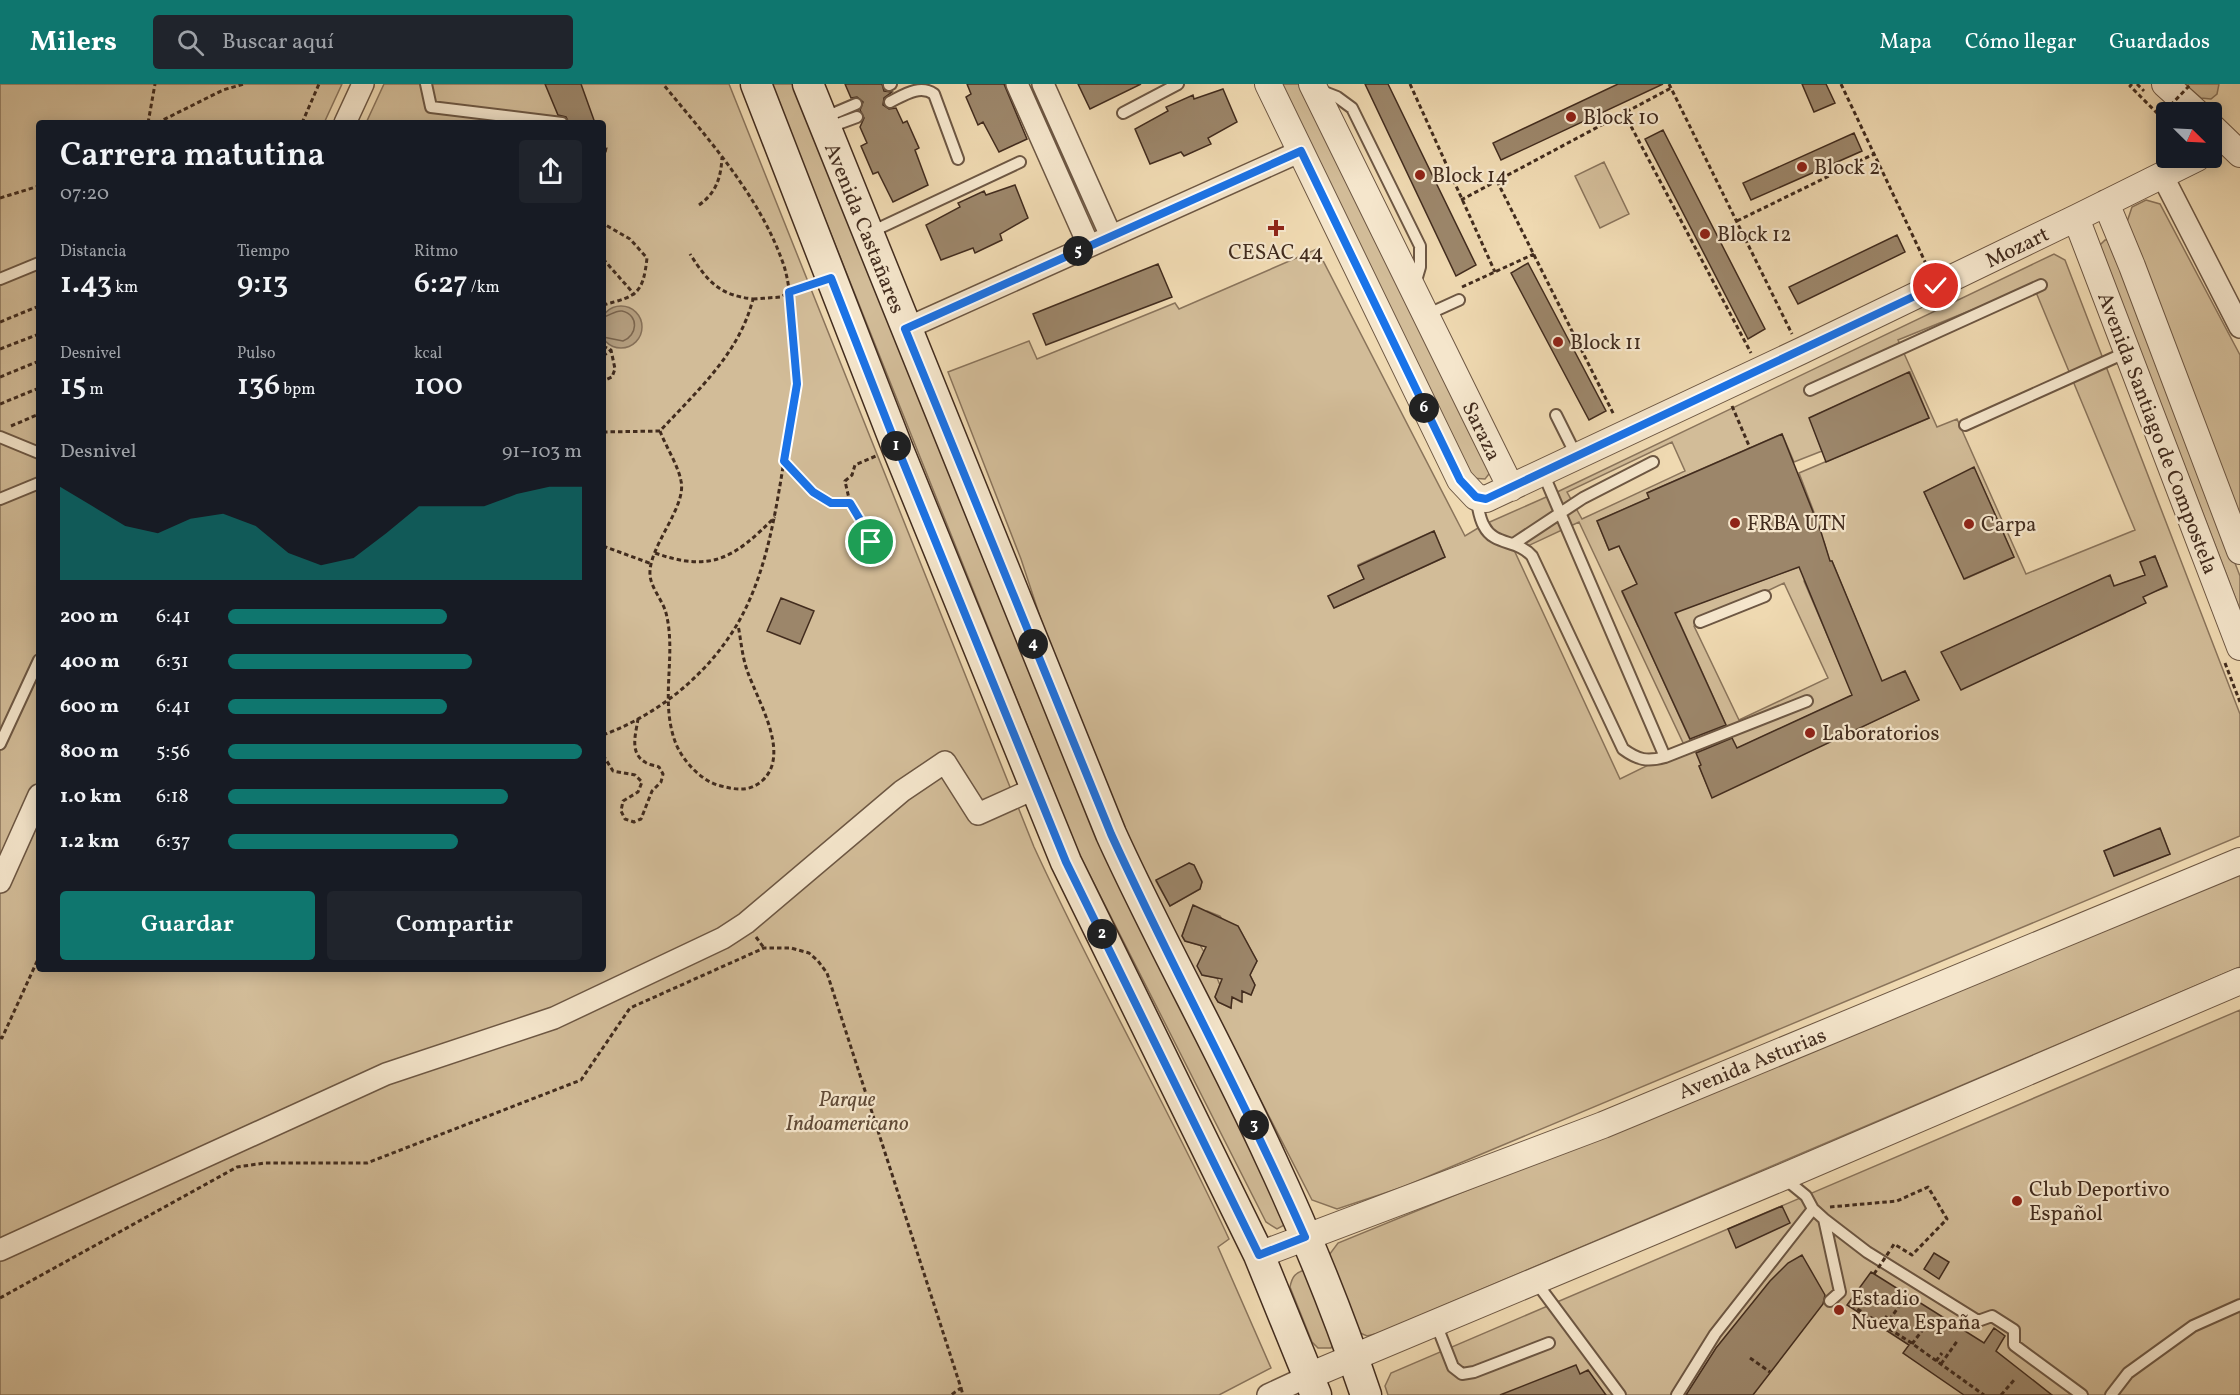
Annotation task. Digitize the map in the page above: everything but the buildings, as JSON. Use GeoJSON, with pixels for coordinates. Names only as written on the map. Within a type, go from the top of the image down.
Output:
{"type":"FeatureCollection","features":[{"type":"Feature","properties":{"kind":"main road"},"geometry":{"type":"LineString","coordinates":[[756,84],[901,458],[1066,862],[1259,1255],[1313,1386]]}},
{"type":"Feature","properties":{"kind":"main road","name":"Avenida Castañares"},"geometry":{"type":"LineString","coordinates":[[808,84],[905,329],[1111,834],[1148,915],[1271,1158],[1305,1237],[1366,1395]]}},
{"type":"Feature","properties":{"kind":"street"},"geometry":{"type":"LineString","coordinates":[[346,120],[363,84]]}},
{"type":"Feature","properties":{"kind":"street"},"geometry":{"type":"LineString","coordinates":[[1017,84],[1089,246]]}},
{"type":"Feature","properties":{"kind":"street"},"geometry":{"type":"LineString","coordinates":[[1043,84],[1111,236]]}},
{"type":"Feature","properties":{"kind":"street","name":"Saraza"},"geometry":{"type":"LineString","coordinates":[[1268,84],[1468,489]]}},
{"type":"Feature","properties":{"kind":"street"},"geometry":{"type":"LineString","coordinates":[[2165,84],[2185,102]]}},
{"type":"Feature","properties":{"kind":"street","name":"Saraza"},"geometry":{"type":"LineString","coordinates":[[1313,86],[1511,488]]}},
{"type":"Feature","properties":{"kind":"street"},"geometry":{"type":"LineString","coordinates":[[905,329],[1301,151]]}},
{"type":"Feature","properties":{"kind":"street","name":"Mozart"},"geometry":{"type":"LineString","coordinates":[[1511,488],[1760,371],[2176,168]]}},
{"type":"Feature","properties":{"kind":"street"},"geometry":{"type":"LineString","coordinates":[[2162,175],[2240,327]]}},
{"type":"Feature","properties":{"kind":"street","name":"Avenida Santiago de Compostela"},"geometry":{"type":"LineString","coordinates":[[2106,203],[2240,551]]}},
{"type":"Feature","properties":{"kind":"street","name":"Avenida Santiago de Compostela"},"geometry":{"type":"LineString","coordinates":[[2076,218],[2240,647]]}},
{"type":"Feature","properties":{"kind":"street"},"geometry":{"type":"LineString","coordinates":[[1468,489],[1486,499],[1511,488]]}},
{"type":"Feature","properties":{"kind":"street"},"geometry":{"type":"LineString","coordinates":[[0,1250],[386,1074],[554,1018],[723,938],[747,923],[902,791],[945,762],[978,814],[1036,788]]}},
{"type":"Feature","properties":{"kind":"street"},"geometry":{"type":"LineString","coordinates":[[0,882],[36,802]]}},
{"type":"Feature","properties":{"kind":"street","name":"Avenida Asturias"},"geometry":{"type":"LineString","coordinates":[[1259,1255],[1603,1125],[2240,861]]}},
{"type":"Feature","properties":{"kind":"street"},"geometry":{"type":"LineString","coordinates":[[1268,1395],[1313,1386],[1353,1358],[1534,1280],[1784,1177],[2240,981]]}},
{"type":"Feature","properties":{"kind":"lane"},"geometry":{"type":"LineString","coordinates":[[426,84],[431,107],[537,120]]}},
{"type":"Feature","properties":{"kind":"lane"},"geometry":{"type":"LineString","coordinates":[[1123,113],[1178,84]]}},
{"type":"Feature","properties":{"kind":"lane"},"geometry":{"type":"LineString","coordinates":[[890,102],[919,88],[928,89],[934,94],[958,159]]}},
{"type":"Feature","properties":{"kind":"lane"},"geometry":{"type":"LineString","coordinates":[[824,124],[856,104]]}},
{"type":"Feature","properties":{"kind":"lane"},"geometry":{"type":"LineString","coordinates":[[824,124],[857,117]]}},
{"type":"Feature","properties":{"kind":"lane"},"geometry":{"type":"LineString","coordinates":[[867,234],[1020,162]]}},
{"type":"Feature","properties":{"kind":"lane"},"geometry":{"type":"LineString","coordinates":[[0,279],[36,264]]}},
{"type":"Feature","properties":{"kind":"lane"},"geometry":{"type":"LineString","coordinates":[[1810,390],[2041,285]]}},
{"type":"Feature","properties":{"kind":"lane"},"geometry":{"type":"LineString","coordinates":[[1426,315],[1456,296]]}},
{"type":"Feature","properties":{"kind":"lane"},"geometry":{"type":"LineString","coordinates":[[1965,425],[2127,352]]}},
{"type":"Feature","properties":{"kind":"lane"},"geometry":{"type":"LineString","coordinates":[[1556,415],[1577,457]]}},
{"type":"Feature","properties":{"kind":"lane"},"geometry":{"type":"LineString","coordinates":[[0,436],[36,452]]}},
{"type":"Feature","properties":{"kind":"lane"},"geometry":{"type":"LineString","coordinates":[[1515,543],[1562,512],[1653,462]]}},
{"type":"Feature","properties":{"kind":"lane"},"geometry":{"type":"LineString","coordinates":[[1543,473],[1562,512],[1665,758]]}},
{"type":"Feature","properties":{"kind":"lane"},"geometry":{"type":"LineString","coordinates":[[0,499],[36,484]]}},
{"type":"Feature","properties":{"kind":"lane"},"geometry":{"type":"LineString","coordinates":[[1468,489],[1483,525],[1491,536],[1504,542],[1515,543],[1532,556],[1623,749],[1636,759],[1651,761],[1665,758],[1807,701]]}},
{"type":"Feature","properties":{"kind":"lane"},"geometry":{"type":"LineString","coordinates":[[1700,622],[1765,596]]}},
{"type":"Feature","properties":{"kind":"lane"},"geometry":{"type":"LineString","coordinates":[[0,744],[36,666]]}},
{"type":"Feature","properties":{"kind":"lane"},"geometry":{"type":"LineString","coordinates":[[1784,1177],[1806,1196],[1813,1209],[1824,1219],[1867,1252],[1978,1322],[1992,1316],[2014,1330],[2014,1345],[2082,1395]]}},
{"type":"Feature","properties":{"kind":"lane"},"geometry":{"type":"LineString","coordinates":[[1677,1395],[1715,1334],[1813,1209]]}},
{"type":"Feature","properties":{"kind":"lane"},"geometry":{"type":"LineString","coordinates":[[1824,1219],[1840,1292],[1830,1301]]}},
{"type":"Feature","properties":{"kind":"lane"},"geometry":{"type":"LineString","coordinates":[[1534,1280],[1620,1395]]}},
{"type":"Feature","properties":{"kind":"lane"},"geometry":{"type":"LineString","coordinates":[[2111,1395],[2128,1373],[2193,1326],[2240,1305]]}},
{"type":"Feature","properties":{"kind":"lane"},"geometry":{"type":"LineString","coordinates":[[1436,1322],[1453,1367],[1462,1374],[1474,1372],[1549,1343]]}},
{"type":"Feature","properties":{"kind":"path"},"geometry":{"type":"LineString","coordinates":[[149,120],[155,84]]}},
{"type":"Feature","properties":{"kind":"path"},"geometry":{"type":"LineString","coordinates":[[163,120],[223,90],[244,84]]}},
{"type":"Feature","properties":{"kind":"path"},"geometry":{"type":"LineString","coordinates":[[303,120],[319,84]]}},
{"type":"Feature","properties":{"kind":"path"},"geometry":{"type":"LineString","coordinates":[[606,734],[638,719],[667,701],[707,664],[727,641],[737,624],[762,567],[776,516],[797,384],[789,292],[784,266],[770,231],[722,155],[663,84]]}},
{"type":"Feature","properties":{"kind":"path"},"geometry":{"type":"LineString","coordinates":[[1410,84],[1495,272]]}},
{"type":"Feature","properties":{"kind":"path"},"geometry":{"type":"LineString","coordinates":[[1841,84],[1936,286]]}},
{"type":"Feature","properties":{"kind":"path"},"geometry":{"type":"LineString","coordinates":[[2132,84],[2130,86],[2160,116],[2191,84]]}},
{"type":"Feature","properties":{"kind":"path"},"geometry":{"type":"LineString","coordinates":[[1461,200],[1670,86],[1801,351]]}},
{"type":"Feature","properties":{"kind":"path"},"geometry":{"type":"LineString","coordinates":[[1624,113],[1760,371]]}},
{"type":"Feature","properties":{"kind":"path"},"geometry":{"type":"LineString","coordinates":[[1737,220],[1874,154]]}},
{"type":"Feature","properties":{"kind":"path"},"geometry":{"type":"LineString","coordinates":[[699,205],[715,189],[721,174],[722,155]]}},
{"type":"Feature","properties":{"kind":"path"},"geometry":{"type":"LineString","coordinates":[[1497,181],[1625,435]]}},
{"type":"Feature","properties":{"kind":"path"},"geometry":{"type":"LineString","coordinates":[[0,198],[36,187]]}},
{"type":"Feature","properties":{"kind":"path"},"geometry":{"type":"LineString","coordinates":[[606,225],[630,239],[647,258],[645,281],[634,295],[606,304]]}},
{"type":"Feature","properties":{"kind":"path"},"geometry":{"type":"LineString","coordinates":[[690,254],[716,286],[731,297],[753,299],[781,297],[789,292],[831,278]]}},
{"type":"Feature","properties":{"kind":"path"},"geometry":{"type":"LineString","coordinates":[[1456,296],[1495,272],[1534,254]]}},
{"type":"Feature","properties":{"kind":"path"},"geometry":{"type":"LineString","coordinates":[[606,263],[634,295]]}},
{"type":"Feature","properties":{"kind":"path"},"geometry":{"type":"LineString","coordinates":[[606,432],[660,431],[717,370],[738,338],[753,299]]}},
{"type":"Feature","properties":{"kind":"path"},"geometry":{"type":"LineString","coordinates":[[0,322],[36,307]]}},
{"type":"Feature","properties":{"kind":"path"},"geometry":{"type":"LineString","coordinates":[[0,350],[36,335]]}},
{"type":"Feature","properties":{"kind":"path"},"geometry":{"type":"LineString","coordinates":[[606,348],[611,351],[615,369],[612,377],[606,380]]}},
{"type":"Feature","properties":{"kind":"path"},"geometry":{"type":"LineString","coordinates":[[606,354],[611,351]]}},
{"type":"Feature","properties":{"kind":"path"},"geometry":{"type":"LineString","coordinates":[[0,377],[36,362]]}},
{"type":"Feature","properties":{"kind":"path"},"geometry":{"type":"LineString","coordinates":[[1724,388],[1750,448]]}},
{"type":"Feature","properties":{"kind":"path"},"geometry":{"type":"LineString","coordinates":[[0,404],[36,389]]}},
{"type":"Feature","properties":{"kind":"path"},"geometry":{"type":"LineString","coordinates":[[11,426],[36,415]]}},
{"type":"Feature","properties":{"kind":"path"},"geometry":{"type":"LineString","coordinates":[[660,431],[682,482],[680,497],[655,553],[650,576],[666,613],[669,635],[667,701],[672,733],[679,752],[696,771],[717,786],[738,790],[752,788],[764,779],[772,768],[775,748],[746,666],[737,624]]}},
{"type":"Feature","properties":{"kind":"path"},"geometry":{"type":"LineString","coordinates":[[784,461],[813,492],[831,503],[850,503]]}},
{"type":"Feature","properties":{"kind":"path"},"geometry":{"type":"LineString","coordinates":[[855,465],[852,475],[846,481],[850,503],[862,523],[873,532],[875,543],[871,542]]}},
{"type":"Feature","properties":{"kind":"path"},"geometry":{"type":"LineString","coordinates":[[655,553],[679,562],[714,562],[756,536],[776,516]]}},
{"type":"Feature","properties":{"kind":"path"},"geometry":{"type":"LineString","coordinates":[[606,547],[652,564]]}},
{"type":"Feature","properties":{"kind":"path"},"geometry":{"type":"LineString","coordinates":[[606,760],[613,771],[635,776],[642,782],[638,792],[623,801],[621,811],[625,819],[634,822],[640,819],[652,790],[662,782],[663,774],[659,767],[645,763],[637,754],[634,745],[638,719]]}},
{"type":"Feature","properties":{"kind":"path"},"geometry":{"type":"LineString","coordinates":[[0,1298],[237,1167],[265,1163],[368,1163],[581,1080],[630,1008],[764,948],[791,948],[809,953],[826,973],[963,1395]]}},
{"type":"Feature","properties":{"kind":"path"},"geometry":{"type":"LineString","coordinates":[[0,1037],[2,1038],[36,964]]}},
{"type":"Feature","properties":{"kind":"path"},"geometry":{"type":"LineString","coordinates":[[1813,1209],[1896,1201],[1928,1187],[1947,1219],[1912,1255],[1894,1244],[1874,1274]]}},
{"type":"Feature","properties":{"kind":"path"},"geometry":{"type":"LineString","coordinates":[[1883,1325],[1902,1302]]}},
{"type":"Feature","properties":{"kind":"path"},"geometry":{"type":"LineString","coordinates":[[1851,1305],[1912,1344],[1984,1395]]}},
{"type":"Feature","properties":{"kind":"path"},"geometry":{"type":"LineString","coordinates":[[1883,1325],[1887,1316]]}},
{"type":"Feature","properties":{"kind":"path"},"geometry":{"type":"LineString","coordinates":[[1912,1344],[1930,1320]]}},
{"type":"Feature","properties":{"kind":"path"},"geometry":{"type":"LineString","coordinates":[[1941,1364],[1958,1340]]}},
{"type":"Feature","properties":{"kind":"path"},"geometry":{"type":"LineString","coordinates":[[1936,1361],[1942,1353]]}},
{"type":"Feature","properties":{"kind":"path"},"geometry":{"type":"LineString","coordinates":[[1750,1358],[1770,1372]]}},
{"type":"Feature","properties":{"kind":"path"},"geometry":{"type":"LineString","coordinates":[[2001,1395],[2015,1379]]}},
{"type":"Feature","properties":{"kind":"path"},"geometry":{"type":"LineString","coordinates":[[951,1395],[961,1388]]}},
{"type":"Feature","properties":{"kind":"green space","name":"Parque Indoamericano"},"geometry":{"type":"Polygon","coordinates":[[[0,84],[342,84],[325,120],[36,120],[36,972],[606,972],[606,120],[367,120],[384,84],[729,84],[1034,847],[1229,1239],[1218,1247],[1271,1368],[1219,1395],[0,1395],[0,84]]]}},
{"type":"Feature","properties":{"kind":"green space"},"geometry":{"type":"Polygon","coordinates":[[[771,84],[801,84],[1288,1223],[1277,1229],[1266,1222],[1077,850],[771,84]]]}},
{"type":"Feature","properties":{"kind":"green space"},"geometry":{"type":"Polygon","coordinates":[[[1278,84],[1306,84],[1490,465],[1489,474],[1485,479],[1470,478],[1278,84]]]}},
{"type":"Feature","properties":{"kind":"green space"},"geometry":{"type":"Polygon","coordinates":[[[2185,84],[2219,84],[2217,94],[2211,99],[2201,98],[2185,84]]]}},
{"type":"Feature","properties":{"kind":"green space"},"geometry":{"type":"Polygon","coordinates":[[[1604,162],[1629,214],[1600,228],[1575,176],[1604,162]]]}},
{"type":"Feature","properties":{"kind":"green space"},"geometry":{"type":"Polygon","coordinates":[[[2146,200],[2160,204],[2240,355],[2240,515],[2127,222],[2132,207],[2146,200]]]}},
{"type":"Feature","properties":{"kind":"green space"},"geometry":{"type":"Polygon","coordinates":[[[2108,240],[2114,248],[2240,576],[2240,610],[2104,257],[2100,245],[2108,240]]]}},
{"type":"Feature","properties":{"kind":"green space"},"geometry":{"type":"Polygon","coordinates":[[[1317,249],[1465,536],[1483,525],[1553,494],[2054,254],[2065,260],[2240,714],[2240,836],[1403,1187],[1337,1209],[1312,1200],[1145,875],[1075,723],[1021,559],[948,372],[1029,341],[1037,359],[1175,303],[1179,309],[1317,249]],[[2033,285],[1898,340],[1937,427],[1957,419],[2026,574],[2135,530],[2033,285]],[[1910,372],[1810,418],[1822,451],[1794,462],[1782,434],[1647,493],[1656,515],[1651,518],[1668,558],[1755,528],[1761,547],[1715,561],[1712,555],[1676,568],[1692,606],[1828,556],[1824,542],[1808,547],[1805,537],[1820,528],[1799,473],[1929,418],[1910,372]],[[1672,442],[1567,492],[1582,519],[1685,471],[1672,442]],[[1974,468],[1924,492],[1965,579],[2014,557],[1974,468]],[[1636,504],[1597,521],[1609,550],[1619,546],[1637,584],[1622,592],[1638,626],[1643,624],[1651,642],[1647,645],[1691,742],[1726,725],[1679,621],[1671,625],[1668,618],[1677,613],[1636,504]],[[1579,522],[1515,552],[1620,779],[1685,747],[1579,522]],[[1434,531],[1358,565],[1364,579],[1328,596],[1334,608],[1445,557],[1434,531]],[[2155,556],[2140,562],[2152,592],[2167,587],[2155,556]],[[1832,561],[1809,570],[1812,577],[1804,581],[1844,674],[1873,661],[1832,561]],[[2110,576],[1942,652],[1961,689],[2125,613],[2120,600],[2129,596],[2134,609],[2145,603],[2135,579],[2123,583],[2125,590],[2117,593],[2110,576]],[[1784,583],[1694,626],[1739,720],[1828,678],[1784,583]],[[1905,671],[1699,766],[1712,797],[1919,700],[1905,671]],[[2160,829],[2104,851],[2114,876],[2170,854],[2160,829]],[[1189,863],[1156,881],[1170,906],[1200,889],[1202,881],[1194,865],[1189,863]],[[1207,911],[1204,920],[1196,916],[1196,924],[1187,922],[1182,936],[1185,941],[1200,945],[1204,952],[1198,966],[1202,975],[1217,978],[1220,985],[1215,997],[1218,1002],[1231,1008],[1232,997],[1241,1002],[1242,991],[1251,995],[1255,985],[1250,975],[1257,961],[1238,926],[1223,921],[1220,916],[1207,911]]]}},
{"type":"Feature","properties":{"kind":"green space"},"geometry":{"type":"Polygon","coordinates":[[[2240,874],[2240,967],[1379,1333],[1367,1336],[1360,1333],[1329,1255],[1338,1243],[2240,874]]]}},
{"type":"Feature","properties":{"kind":"green space","name":"Club Deportivo Español"},"geometry":{"type":"Polygon","coordinates":[[[2240,1010],[2240,1395],[1388,1395],[1385,1386],[1391,1373],[2240,1010]]]}},
{"type":"Feature","properties":{"kind":"green space"},"geometry":{"type":"Polygon","coordinates":[[[1306,1270],[1334,1344],[1331,1348],[1318,1348],[1312,1342],[1290,1287],[1295,1276],[1306,1270]]]}},
{"type":"Feature","properties":{"kind":"water"},"geometry":{"type":"Polygon","coordinates":[[[621,306],[636,312],[642,327],[636,342],[621,348],[606,342],[606,312],[621,306]]]}},
{"type":"Feature","properties":{"kind":"place","name":"Block 10"},"geometry":{"type":"Point","coordinates":[1571,117]}},
{"type":"Feature","properties":{"kind":"place","name":"Block 2"},"geometry":{"type":"Point","coordinates":[1802,167]}},
{"type":"Feature","properties":{"kind":"place","name":"Block 14"},"geometry":{"type":"Point","coordinates":[1420,175]}},
{"type":"Feature","properties":{"kind":"place","name":"CESAC 44"},"geometry":{"type":"Point","coordinates":[1276,228]}},
{"type":"Feature","properties":{"kind":"place","name":"Block 12"},"geometry":{"type":"Point","coordinates":[1705,234]}},
{"type":"Feature","properties":{"kind":"place","name":"Block 11"},"geometry":{"type":"Point","coordinates":[1558,342]}},
{"type":"Feature","properties":{"kind":"place","name":"FRBA UTN"},"geometry":{"type":"Point","coordinates":[1735,523]}},
{"type":"Feature","properties":{"kind":"place","name":"Carpa"},"geometry":{"type":"Point","coordinates":[1969,524]}},
{"type":"Feature","properties":{"kind":"place","name":"Laboratorios"},"geometry":{"type":"Point","coordinates":[1810,733]}},
{"type":"Feature","properties":{"kind":"place","name":"Club Deportivo Español"},"geometry":{"type":"Point","coordinates":[2017,1201]}},
{"type":"Feature","properties":{"kind":"place","name":"Estadio Nueva España"},"geometry":{"type":"Point","coordinates":[1839,1310]}},
{"type":"Feature","properties":{"kind":"route"},"geometry":{"type":"LineString","coordinates":[[871,542],[875,543],[873,532],[862,523],[850,503],[831,503],[813,492],[784,461],[797,384],[789,292],[831,278],[897,447],[1066,862],[1259,1255],[1305,1237],[1271,1158],[1148,915],[1111,834],[905,329],[1301,151],[1460,480],[1476,497],[1486,499],[1499,495],[1936,286]]}}]}
